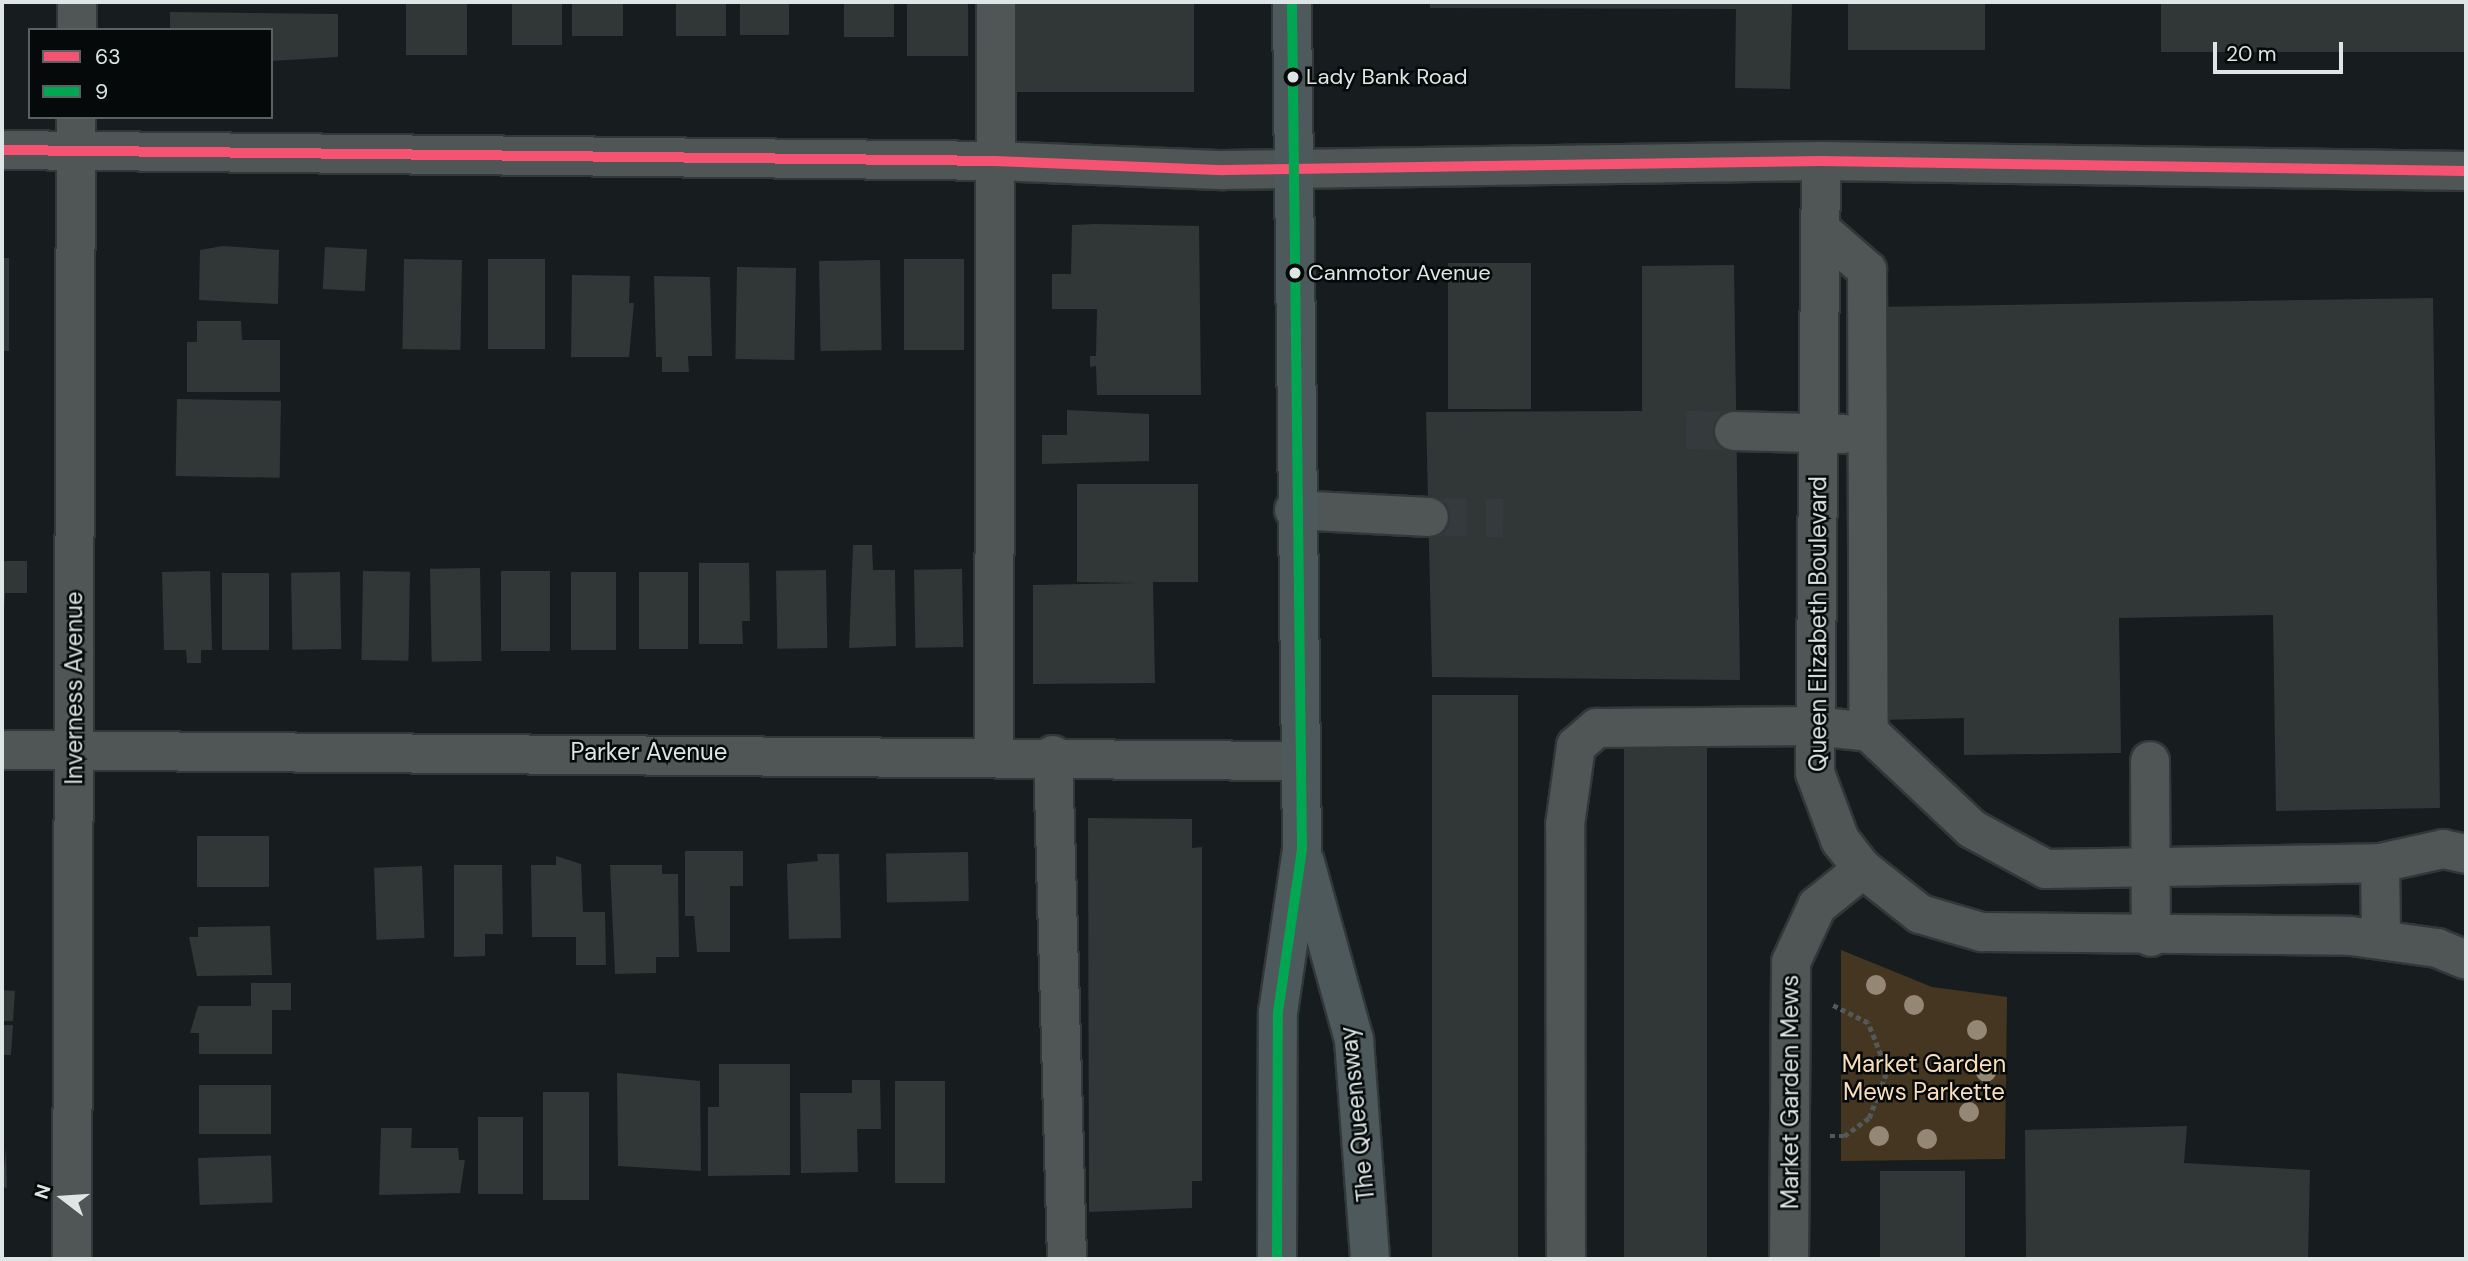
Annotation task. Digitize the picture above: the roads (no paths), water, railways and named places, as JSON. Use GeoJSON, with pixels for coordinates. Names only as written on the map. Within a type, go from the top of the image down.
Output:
{"type":"FeatureCollection","features":[{"type":"Feature","properties":{"kind":"main road","name":"The Queensway"},"geometry":{"type":"LineString","coordinates":[[1292,2],[1296,761],[1302,849],[1354,1041],[1370,1259]]}},
{"type":"Feature","properties":{"kind":"main road","name":"The Queensway"},"geometry":{"type":"LineString","coordinates":[[1277,1259],[1278,1012],[1302,849]]}},
{"type":"Feature","properties":{"kind":"street"},"geometry":{"type":"LineString","coordinates":[[77,2],[77,28]]}},
{"type":"Feature","properties":{"kind":"street"},"geometry":{"type":"LineString","coordinates":[[994,754],[996,2]]}},
{"type":"Feature","properties":{"kind":"street"},"geometry":{"type":"LineString","coordinates":[[2,150],[76,134],[1292,170],[1821,161],[2466,171]]}},
{"type":"Feature","properties":{"kind":"street","name":"Inverness Avenue"},"geometry":{"type":"LineString","coordinates":[[72,1259],[76,134]]}},
{"type":"Feature","properties":{"kind":"street","name":"Queen Elizabeth Boulevard"},"geometry":{"type":"LineString","coordinates":[[1821,161],[1815,773],[1828,813],[1863,869],[1900,902],[1950,925],[2022,936],[2381,939],[2466,960]]}},
{"type":"Feature","properties":{"kind":"street"},"geometry":{"type":"LineString","coordinates":[[1821,230],[1867,270],[1869,732]]}},
{"type":"Feature","properties":{"kind":"street"},"geometry":{"type":"LineString","coordinates":[[1734,431],[1867,435]]}},
{"type":"Feature","properties":{"kind":"street"},"geometry":{"type":"LineString","coordinates":[[1294,510],[1429,517]]}},
{"type":"Feature","properties":{"kind":"street"},"geometry":{"type":"LineString","coordinates":[[1816,594],[1868,597]]}},
{"type":"Feature","properties":{"kind":"street"},"geometry":{"type":"LineString","coordinates":[[1566,1259],[1564,825],[1576,746],[1597,728],[1814,726],[1869,732],[1972,829],[2046,869],[2150,863],[2381,863],[2443,849],[2466,854]]}},
{"type":"Feature","properties":{"kind":"street","name":"Parker Avenue"},"geometry":{"type":"LineString","coordinates":[[2,750],[994,754],[1296,761]]}},
{"type":"Feature","properties":{"kind":"street"},"geometry":{"type":"LineString","coordinates":[[1053,755],[1067,1259]]}},
{"type":"Feature","properties":{"kind":"street"},"geometry":{"type":"LineString","coordinates":[[2150,761],[2151,937]]}},
{"type":"Feature","properties":{"kind":"street"},"geometry":{"type":"LineString","coordinates":[[2381,863],[2381,939]]}},
{"type":"Feature","properties":{"kind":"street","name":"Market Garden Mews"},"geometry":{"type":"LineString","coordinates":[[1789,1259],[1788,1000],[1802,930],[1817,906],[1863,869]]}},
{"type":"Feature","properties":{"kind":"tunnel"},"geometry":{"type":"LineString","coordinates":[[1686,430],[1734,431]]}},
{"type":"Feature","properties":{"kind":"tunnel"},"geometry":{"type":"LineString","coordinates":[[1429,517],[1503,518]]}},
{"type":"Feature","properties":{"kind":"place","name":"Lady Bank Road"},"geometry":{"type":"Point","coordinates":[1293,77]}},
{"type":"Feature","properties":{"kind":"place","name":"Canmotor Avenue"},"geometry":{"type":"Point","coordinates":[1295,273]}},
{"type":"Feature","properties":{"kind":"park label","name":"Market Garden Mews Parkette"},"geometry":{"type":"Point","coordinates":[1924,1078]}}]}
